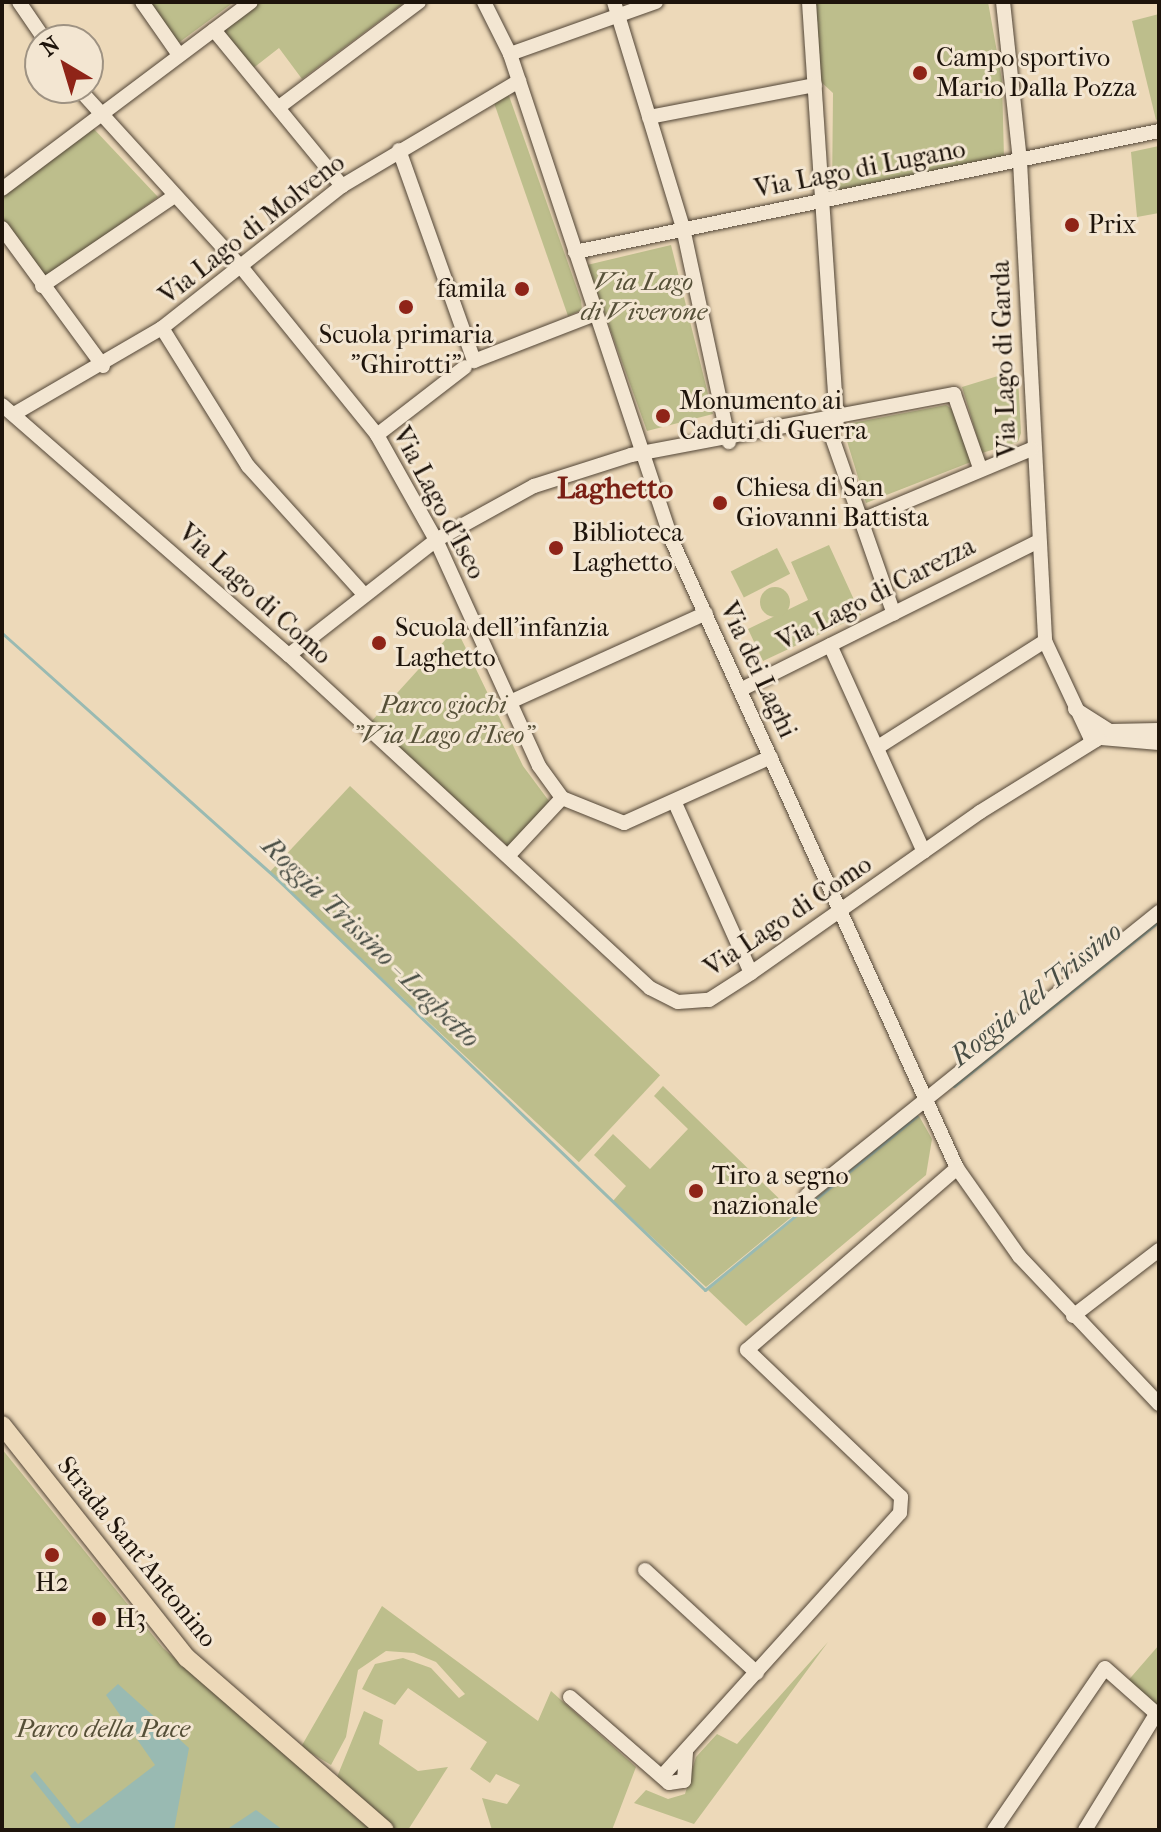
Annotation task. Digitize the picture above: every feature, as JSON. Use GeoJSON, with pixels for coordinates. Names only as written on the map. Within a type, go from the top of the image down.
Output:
{"type":"FeatureCollection","features":[{"type":"Feature","properties":{"kind":"main road","name":"Strada Sant'Antonino"},"geometry":{"type":"LineString","coordinates":[[2,1425],[187,1658],[385,1830]]}},
{"type":"Feature","properties":{"kind":"street"},"geometry":{"type":"LineString","coordinates":[[19,2],[34,24]]}},
{"type":"Feature","properties":{"kind":"street"},"geometry":{"type":"LineString","coordinates":[[142,2],[179,55]]}},
{"type":"Feature","properties":{"kind":"street"},"geometry":{"type":"LineString","coordinates":[[2,189],[251,2]]}},
{"type":"Feature","properties":{"kind":"street"},"geometry":{"type":"LineString","coordinates":[[279,107],[419,2]]}},
{"type":"Feature","properties":{"kind":"street","name":"Via dei Laghi"},"geometry":{"type":"LineString","coordinates":[[484,2],[510,54],[642,453],[706,613],[957,1168],[1073,1316],[1159,1404]]}},
{"type":"Feature","properties":{"kind":"street"},"geometry":{"type":"LineString","coordinates":[[510,54],[616,8],[656,2]]}},
{"type":"Feature","properties":{"kind":"street"},"geometry":{"type":"LineString","coordinates":[[809,2],[823,201],[832,422],[894,614]]}},
{"type":"Feature","properties":{"kind":"street","name":"Via Lago di Garda"},"geometry":{"type":"LineString","coordinates":[[1003,2],[1020,161],[1035,543],[1045,641],[1075,709],[1099,733]]}},
{"type":"Feature","properties":{"kind":"street"},"geometry":{"type":"LineString","coordinates":[[616,8],[683,228],[729,442]]}},
{"type":"Feature","properties":{"kind":"street"},"geometry":{"type":"LineString","coordinates":[[214,30],[342,186]]}},
{"type":"Feature","properties":{"kind":"street","name":"Via Lago di Molveno"},"geometry":{"type":"LineString","coordinates":[[8,410],[103,366],[162,328],[242,268],[342,186],[519,81]]}},
{"type":"Feature","properties":{"kind":"street"},"geometry":{"type":"LineString","coordinates":[[649,117],[815,85]]}},
{"type":"Feature","properties":{"kind":"street","name":"Via Lago d'Iseo"},"geometry":{"type":"LineString","coordinates":[[89,104],[242,268],[377,435],[436,540],[510,702],[562,798]]}},
{"type":"Feature","properties":{"kind":"street","name":"Via Lago di Lugano"},"geometry":{"type":"LineString","coordinates":[[575,252],[1157,133]]}},
{"type":"Feature","properties":{"kind":"street"},"geometry":{"type":"LineString","coordinates":[[399,150],[469,364]]}},
{"type":"Feature","properties":{"kind":"street"},"geometry":{"type":"LineString","coordinates":[[42,286],[173,197]]}},
{"type":"Feature","properties":{"kind":"street"},"geometry":{"type":"LineString","coordinates":[[2,228],[103,366]]}},
{"type":"Feature","properties":{"kind":"street"},"geometry":{"type":"LineString","coordinates":[[377,435],[469,364],[595,314]]}},
{"type":"Feature","properties":{"kind":"street"},"geometry":{"type":"LineString","coordinates":[[162,328],[248,466],[362,592]]}},
{"type":"Feature","properties":{"kind":"street"},"geometry":{"type":"LineString","coordinates":[[289,655],[362,592],[436,540],[534,486],[642,453],[729,442],[954,394],[980,468]]}},
{"type":"Feature","properties":{"kind":"street","name":"Via Lago di Como"},"geometry":{"type":"LineString","coordinates":[[8,410],[289,655],[664,995],[709,1000],[1099,733]]}},
{"type":"Feature","properties":{"kind":"street"},"geometry":{"type":"LineString","coordinates":[[862,520],[980,468],[1032,449]]}},
{"type":"Feature","properties":{"kind":"street","name":"Via Lago di Carezza"},"geometry":{"type":"LineString","coordinates":[[740,690],[1035,543]]}},
{"type":"Feature","properties":{"kind":"street"},"geometry":{"type":"LineString","coordinates":[[510,702],[706,613]]}},
{"type":"Feature","properties":{"kind":"street"},"geometry":{"type":"LineString","coordinates":[[878,747],[1045,641]]}},
{"type":"Feature","properties":{"kind":"street"},"geometry":{"type":"LineString","coordinates":[[830,645],[924,852]]}},
{"type":"Feature","properties":{"kind":"street"},"geometry":{"type":"LineString","coordinates":[[1099,733],[1159,730]]}},
{"type":"Feature","properties":{"kind":"street"},"geometry":{"type":"LineString","coordinates":[[1099,733],[1159,743]]}},
{"type":"Feature","properties":{"kind":"street"},"geometry":{"type":"LineString","coordinates":[[508,856],[562,798],[624,823],[675,803],[771,757]]}},
{"type":"Feature","properties":{"kind":"street"},"geometry":{"type":"LineString","coordinates":[[675,803],[751,973]]}},
{"type":"Feature","properties":{"kind":"street"},"geometry":{"type":"LineString","coordinates":[[807,1195],[1159,912]]}},
{"type":"Feature","properties":{"kind":"street"},"geometry":{"type":"LineString","coordinates":[[570,1697],[664,1774],[900,1513],[901,1497],[747,1350],[957,1168]]}},
{"type":"Feature","properties":{"kind":"street"},"geometry":{"type":"LineString","coordinates":[[1073,1316],[1159,1250]]}},
{"type":"Feature","properties":{"kind":"street"},"geometry":{"type":"LineString","coordinates":[[645,1570],[757,1673]]}},
{"type":"Feature","properties":{"kind":"street"},"geometry":{"type":"LineString","coordinates":[[994,1830],[1105,1668],[1157,1715],[1085,1830]]}},
{"type":"Feature","properties":{"kind":"green space"},"geometry":{"type":"Polygon","coordinates":[[[144,2],[234,2],[177,44],[144,2]]]}},
{"type":"Feature","properties":{"kind":"green space"},"geometry":{"type":"Polygon","coordinates":[[[260,2],[405,2],[302,79],[279,48],[252,69],[223,30],[260,2]]]}},
{"type":"Feature","properties":{"kind":"green space"},"geometry":{"type":"Polygon","coordinates":[[[815,2],[988,2],[1002,80],[1004,158],[832,193],[833,93],[820,81],[815,2]]]}},
{"type":"Feature","properties":{"kind":"green space"},"geometry":{"type":"Polygon","coordinates":[[[1159,14],[1159,118],[1156,120],[1132,21],[1159,14]]]}},
{"type":"Feature","properties":{"kind":"green space"},"geometry":{"type":"Polygon","coordinates":[[[508,93],[581,300],[582,310],[568,316],[493,100],[508,93]]]}},
{"type":"Feature","properties":{"kind":"green space"},"geometry":{"type":"Polygon","coordinates":[[[93,128],[158,197],[46,277],[2,218],[2,196],[93,128]]]}},
{"type":"Feature","properties":{"kind":"green space"},"geometry":{"type":"Polygon","coordinates":[[[1159,146],[1159,213],[1137,217],[1131,152],[1159,146]]]}},
{"type":"Feature","properties":{"kind":"green space","name":"Via Lago di Viverone"},"geometry":{"type":"Polygon","coordinates":[[[671,245],[713,414],[647,431],[587,265],[671,245]]]}},
{"type":"Feature","properties":{"kind":"green space"},"geometry":{"type":"Polygon","coordinates":[[[1011,372],[1018,377],[1021,433],[1018,442],[982,453],[962,387],[1011,372]]]}},
{"type":"Feature","properties":{"kind":"green space"},"geometry":{"type":"Polygon","coordinates":[[[946,405],[955,411],[971,462],[866,503],[842,425],[946,405]]]}},
{"type":"Feature","properties":{"kind":"green space"},"geometry":{"type":"Polygon","coordinates":[[[829,545],[861,615],[763,661],[748,629],[808,600],[791,562],[829,545]]]}},
{"type":"Feature","properties":{"kind":"green space"},"geometry":{"type":"Polygon","coordinates":[[[777,548],[790,574],[744,597],[731,572],[777,548]]]}},
{"type":"Feature","properties":{"kind":"green space"},"geometry":{"type":"Polygon","coordinates":[[[775,587],[786,591],[790,602],[786,613],[775,617],[764,613],[760,602],[764,591],[775,587]]]}},
{"type":"Feature","properties":{"kind":"green space","name":"Parco giochi \"Via Lago d'Iseo\""},"geometry":{"type":"Polygon","coordinates":[[[456,628],[523,766],[552,805],[508,846],[369,724],[456,628]]]}},
{"type":"Feature","properties":{"kind":"green space"},"geometry":{"type":"Polygon","coordinates":[[[350,786],[660,1075],[579,1162],[269,873],[350,786]]]}},
{"type":"Feature","properties":{"kind":"green space","name":"Tiro a segno nazionale"},"geometry":{"type":"Polygon","coordinates":[[[663,1086],[795,1214],[706,1287],[613,1201],[626,1186],[594,1155],[613,1134],[650,1169],[688,1129],[654,1096],[663,1086]]]}},
{"type":"Feature","properties":{"kind":"green space"},"geometry":{"type":"Polygon","coordinates":[[[919,1116],[932,1139],[926,1175],[746,1326],[708,1290],[919,1116]]]}},
{"type":"Feature","properties":{"kind":"green space","name":"Parco della Pace"},"geometry":{"type":"Polygon","coordinates":[[[2,1449],[163,1648],[371,1830],[2,1830],[2,1449]]]}},
{"type":"Feature","properties":{"kind":"green space"},"geometry":{"type":"Polygon","coordinates":[[[382,1606],[538,1721],[551,1691],[636,1767],[612,1830],[492,1830],[482,1798],[507,1804],[520,1785],[496,1774],[490,1783],[470,1769],[487,1742],[408,1688],[395,1705],[362,1689],[375,1664],[403,1658],[431,1668],[459,1698],[465,1694],[436,1662],[414,1653],[386,1651],[358,1670],[346,1737],[331,1765],[301,1747],[382,1606]]]}},
{"type":"Feature","properties":{"kind":"green space"},"geometry":{"type":"Polygon","coordinates":[[[828,1642],[694,1824],[634,1803],[646,1790],[668,1799],[685,1794],[696,1757],[717,1734],[737,1744],[828,1642]]]}},
{"type":"Feature","properties":{"kind":"green space"},"geometry":{"type":"Polygon","coordinates":[[[1159,1645],[1159,1710],[1126,1683],[1159,1645]]]}},
{"type":"Feature","properties":{"kind":"green space"},"geometry":{"type":"Polygon","coordinates":[[[364,1711],[383,1720],[379,1744],[418,1771],[448,1767],[408,1830],[393,1830],[337,1777],[364,1711]]]}},
{"type":"Feature","properties":{"kind":"water"},"geometry":{"type":"Polygon","coordinates":[[[118,1684],[189,1748],[174,1830],[73,1830],[30,1776],[35,1771],[78,1824],[155,1765],[106,1695],[118,1684]]]}},
{"type":"Feature","properties":{"kind":"water"},"geometry":{"type":"Polygon","coordinates":[[[256,1810],[283,1830],[226,1830],[256,1810]]]}},
{"type":"Feature","properties":{"kind":"waterway","name":"Roggia Trissino - Laghetto"},"geometry":{"type":"LineString","coordinates":[[2,633],[277,879],[705,1290],[917,1116]]}},
{"type":"Feature","properties":{"kind":"waterway","name":"Roggia del Trissino"},"geometry":{"type":"LineString","coordinates":[[954,1086],[1159,921]]}},
{"type":"Feature","properties":{"kind":"place","name":"Campo sportivo Mario Dalla Pozza"},"geometry":{"type":"Point","coordinates":[920,73]}},
{"type":"Feature","properties":{"kind":"place","name":"Prix"},"geometry":{"type":"Point","coordinates":[1072,225]}},
{"type":"Feature","properties":{"kind":"place","name":"famila"},"geometry":{"type":"Point","coordinates":[522,289]}},
{"type":"Feature","properties":{"kind":"place","name":"Scuola primaria \"Ghirotti\""},"geometry":{"type":"Point","coordinates":[406,307]}},
{"type":"Feature","properties":{"kind":"place","name":"Monumento ai Caduti di Guerra"},"geometry":{"type":"Point","coordinates":[663,416]}},
{"type":"Feature","properties":{"kind":"place","name":"Chiesa di San Giovanni Battista"},"geometry":{"type":"Point","coordinates":[720,503]}},
{"type":"Feature","properties":{"kind":"place","name":"Biblioteca Laghetto"},"geometry":{"type":"Point","coordinates":[556,548]}},
{"type":"Feature","properties":{"kind":"place","name":"Scuola dell'infanzia Laghetto"},"geometry":{"type":"Point","coordinates":[379,643]}},
{"type":"Feature","properties":{"kind":"place","name":"Tiro a segno nazionale"},"geometry":{"type":"Point","coordinates":[696,1191]}},
{"type":"Feature","properties":{"kind":"place","name":"H2"},"geometry":{"type":"Point","coordinates":[52,1555]}},
{"type":"Feature","properties":{"kind":"place","name":"H3"},"geometry":{"type":"Point","coordinates":[99,1619]}},
{"type":"Feature","properties":{"kind":"district","name":"Laghetto"},"geometry":{"type":"Point","coordinates":[615,489]}}]}
